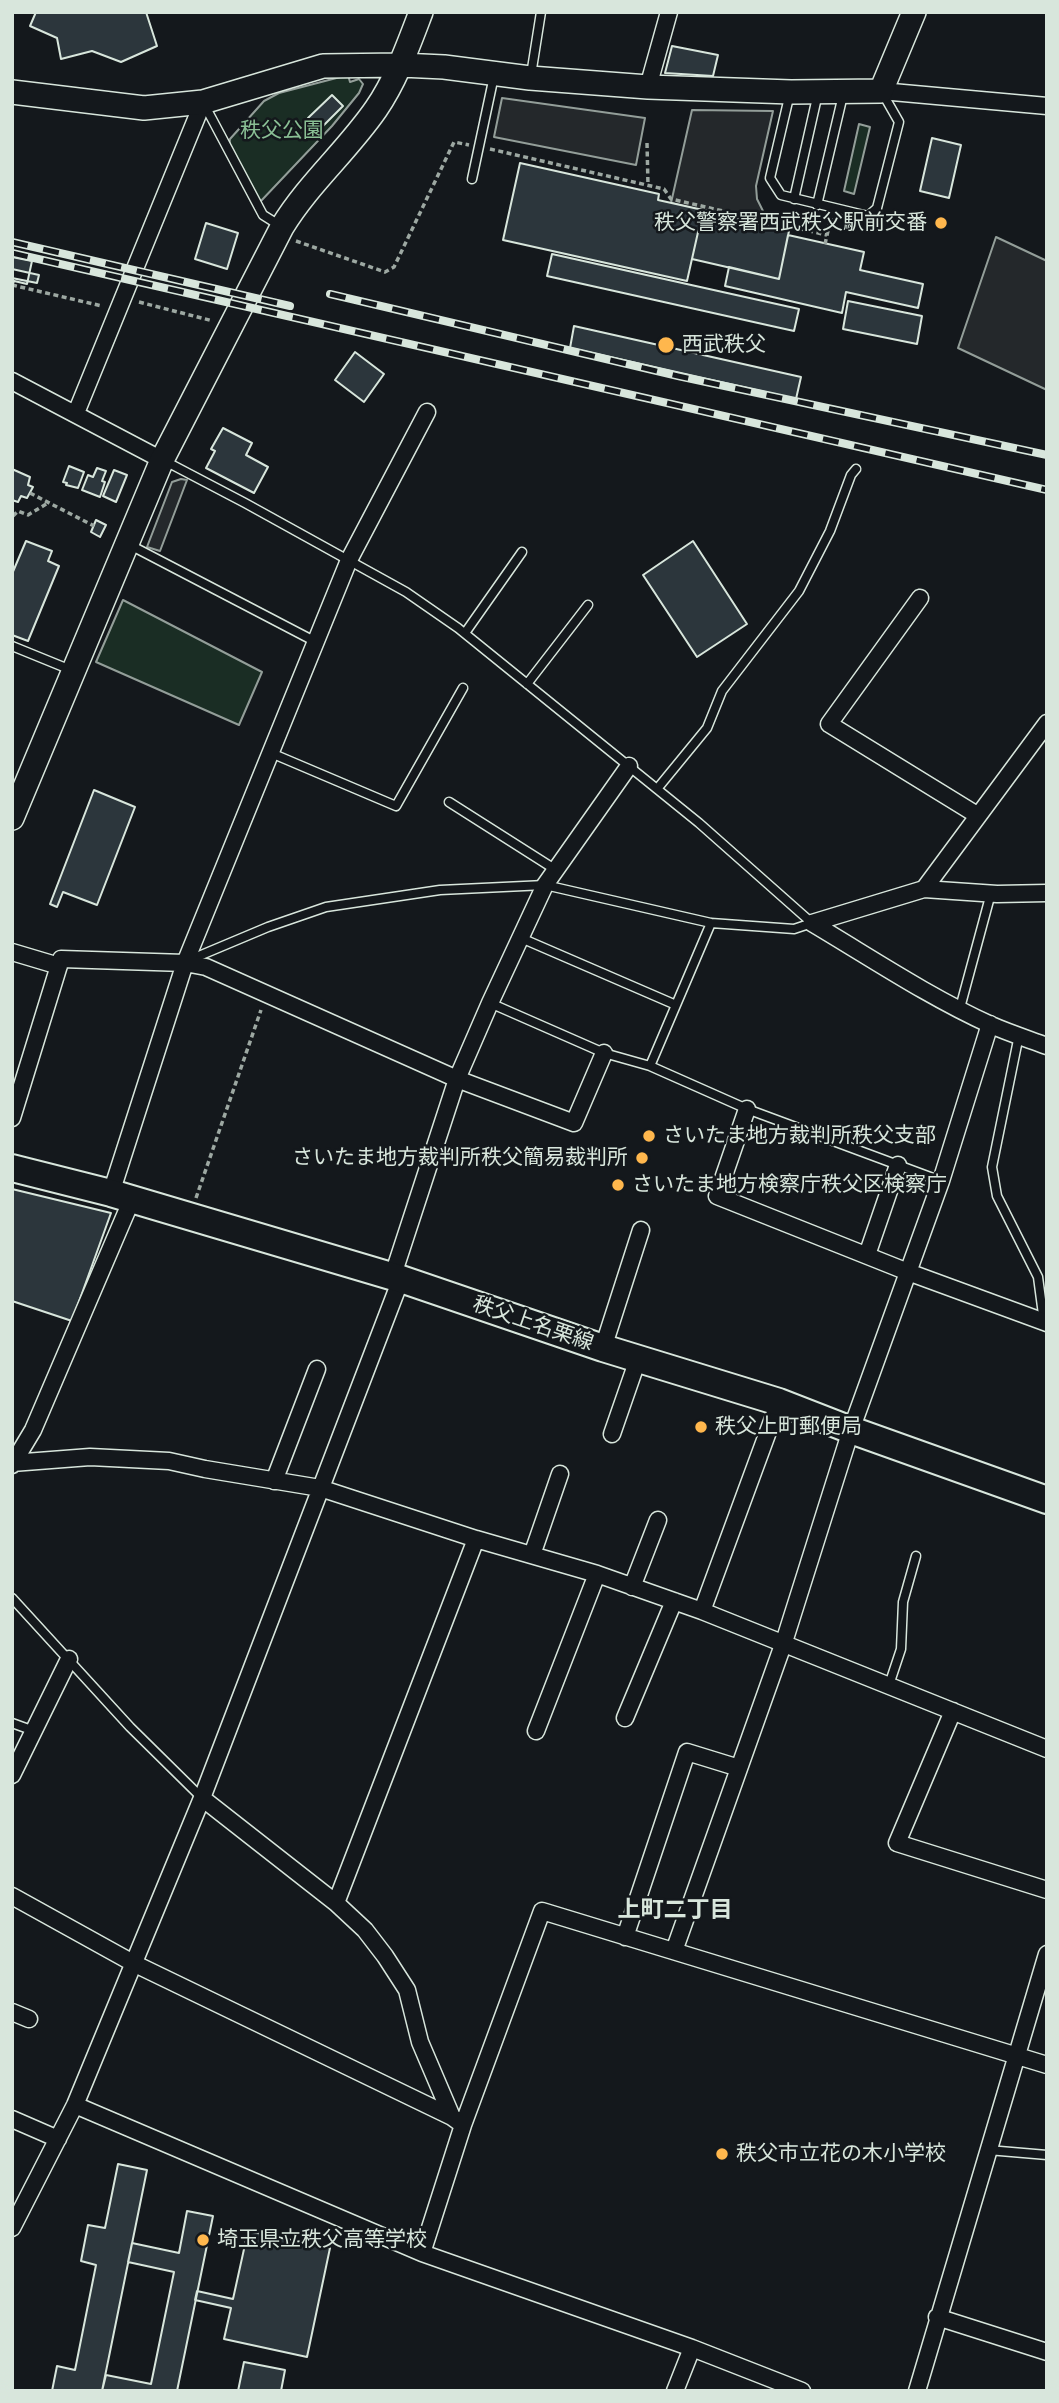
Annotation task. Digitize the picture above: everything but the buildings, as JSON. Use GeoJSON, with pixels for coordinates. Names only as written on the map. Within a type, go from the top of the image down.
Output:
{"type":"FeatureCollection","features":[{"type":"Feature","properties":{"kind":"main road","name":"秩父上名栗線"},"geometry":{"type":"LineString","coordinates":[[12,1168],[121,1196],[397,1279],[603,1348],[779,1402],[1047,1500]]}},
{"type":"Feature","properties":{"kind":"street"},"geometry":{"type":"LineString","coordinates":[[12,818],[23,785],[75,671],[162,460],[279,231],[294,206],[376,108],[401,65],[421,12]]}},
{"type":"Feature","properties":{"kind":"street"},"geometry":{"type":"LineString","coordinates":[[648,87],[669,12]]}},
{"type":"Feature","properties":{"kind":"street"},"geometry":{"type":"LineString","coordinates":[[881,91],[914,12]]}},
{"type":"Feature","properties":{"kind":"street"},"geometry":{"type":"LineString","coordinates":[[12,92],[144,108],[203,102],[323,66],[401,65],[443,66],[530,78],[648,87],[791,92],[881,91],[1047,106]]}},
{"type":"Feature","properties":{"kind":"street"},"geometry":{"type":"LineString","coordinates":[[76,413],[203,102]]}},
{"type":"Feature","properties":{"kind":"street"},"geometry":{"type":"LineString","coordinates":[[12,381],[162,460]]}},
{"type":"Feature","properties":{"kind":"street"},"geometry":{"type":"LineString","coordinates":[[13,1464],[33,1430],[121,1196],[185,962],[349,560],[427,412]]}},
{"type":"Feature","properties":{"kind":"street"},"geometry":{"type":"LineString","coordinates":[[920,598],[829,724],[977,815]]}},
{"type":"Feature","properties":{"kind":"street"},"geometry":{"type":"LineString","coordinates":[[924,889],[1047,723]]}},
{"type":"Feature","properties":{"kind":"street"},"geometry":{"type":"LineString","coordinates":[[14,2219],[75,2105],[202,1798],[397,1279],[457,1079],[545,885],[629,766]]}},
{"type":"Feature","properties":{"kind":"street"},"geometry":{"type":"LineString","coordinates":[[812,923],[924,889],[1047,893]]}},
{"type":"Feature","properties":{"kind":"street"},"geometry":{"type":"LineString","coordinates":[[812,923],[910,982],[990,1024],[1047,1046]]}},
{"type":"Feature","properties":{"kind":"street"},"geometry":{"type":"LineString","coordinates":[[12,952],[59,966]]}},
{"type":"Feature","properties":{"kind":"street"},"geometry":{"type":"LineString","coordinates":[[12,1118],[61,959],[185,962],[206,967],[457,1079],[575,1123],[604,1053]]}},
{"type":"Feature","properties":{"kind":"street"},"geometry":{"type":"LineString","coordinates":[[674,1951],[784,1642],[851,1430],[941,1181],[990,1024]]}},
{"type":"Feature","properties":{"kind":"street"},"geometry":{"type":"LineString","coordinates":[[747,1109],[717,1196],[1045,1323]]}},
{"type":"Feature","properties":{"kind":"street"},"geometry":{"type":"LineString","coordinates":[[867,1255],[898,1165]]}},
{"type":"Feature","properties":{"kind":"street"},"geometry":{"type":"LineString","coordinates":[[603,1348],[641,1230]]}},
{"type":"Feature","properties":{"kind":"street"},"geometry":{"type":"LineString","coordinates":[[611,1434],[638,1359]]}},
{"type":"Feature","properties":{"kind":"street"},"geometry":{"type":"LineString","coordinates":[[274,1481],[317,1369]]}},
{"type":"Feature","properties":{"kind":"street"},"geometry":{"type":"LineString","coordinates":[[702,1611],[779,1402]]}},
{"type":"Feature","properties":{"kind":"street"},"geometry":{"type":"LineString","coordinates":[[13,1464],[90,1457],[169,1461],[320,1488],[476,1539],[597,1574],[702,1611],[1047,1749]]}},
{"type":"Feature","properties":{"kind":"street"},"geometry":{"type":"LineString","coordinates":[[532,1555],[560,1474]]}},
{"type":"Feature","properties":{"kind":"street"},"geometry":{"type":"LineString","coordinates":[[632,1587],[658,1520]]}},
{"type":"Feature","properties":{"kind":"street"},"geometry":{"type":"LineString","coordinates":[[336,1903],[476,1539]]}},
{"type":"Feature","properties":{"kind":"street"},"geometry":{"type":"LineString","coordinates":[[537,1731],[597,1574]]}},
{"type":"Feature","properties":{"kind":"street"},"geometry":{"type":"LineString","coordinates":[[625,1718],[674,1601]]}},
{"type":"Feature","properties":{"kind":"street"},"geometry":{"type":"LineString","coordinates":[[12,1775],[69,1659]]}},
{"type":"Feature","properties":{"kind":"street"},"geometry":{"type":"LineString","coordinates":[[953,1711],[897,1843],[1047,1890]]}},
{"type":"Feature","properties":{"kind":"street"},"geometry":{"type":"LineString","coordinates":[[625,1937],[687,1752],[739,1769]]}},
{"type":"Feature","properties":{"kind":"street"},"geometry":{"type":"LineString","coordinates":[[202,1798],[336,1903],[365,1930],[386,1956],[407,1990],[420,2042],[458,2121]]}},
{"type":"Feature","properties":{"kind":"street"},"geometry":{"type":"LineString","coordinates":[[12,1896],[133,1963],[458,2121]]}},
{"type":"Feature","properties":{"kind":"street"},"geometry":{"type":"LineString","coordinates":[[422,2253],[458,2121],[542,1911],[1047,2065]]}},
{"type":"Feature","properties":{"kind":"street"},"geometry":{"type":"LineString","coordinates":[[917,2391],[1047,1954]]}},
{"type":"Feature","properties":{"kind":"street"},"geometry":{"type":"LineString","coordinates":[[12,2012],[29,2019]]}},
{"type":"Feature","properties":{"kind":"street"},"geometry":{"type":"LineString","coordinates":[[75,2105],[422,2253],[692,2347],[802,2391]]}},
{"type":"Feature","properties":{"kind":"street"},"geometry":{"type":"LineString","coordinates":[[12,2119],[58,2139]]}},
{"type":"Feature","properties":{"kind":"street"},"geometry":{"type":"LineString","coordinates":[[937,2317],[1047,2352]]}},
{"type":"Feature","properties":{"kind":"street"},"geometry":{"type":"LineString","coordinates":[[675,2391],[692,2347]]}},
{"type":"Feature","properties":{"kind":"lane"},"geometry":{"type":"LineString","coordinates":[[530,78],[541,12]]}},
{"type":"Feature","properties":{"kind":"lane"},"geometry":{"type":"LineString","coordinates":[[472,179],[494,73]]}},
{"type":"Feature","properties":{"kind":"lane"},"geometry":{"type":"LineString","coordinates":[[791,92],[770,178],[781,195],[868,216],[877,208],[899,122],[881,91]]}},
{"type":"Feature","properties":{"kind":"lane"},"geometry":{"type":"LineString","coordinates":[[794,199],[819,92]]}},
{"type":"Feature","properties":{"kind":"lane"},"geometry":{"type":"LineString","coordinates":[[817,205],[844,92]]}},
{"type":"Feature","properties":{"kind":"lane"},"geometry":{"type":"LineString","coordinates":[[203,102],[262,215],[279,231]]}},
{"type":"Feature","properties":{"kind":"lane"},"geometry":{"type":"LineString","coordinates":[[162,460],[406,592],[464,633],[699,823],[812,923]]}},
{"type":"Feature","properties":{"kind":"lane"},"geometry":{"type":"LineString","coordinates":[[657,789],[707,728],[722,691],[799,591],[830,531],[851,475],[856,469]]}},
{"type":"Feature","properties":{"kind":"lane"},"geometry":{"type":"LineString","coordinates":[[128,544],[316,642]]}},
{"type":"Feature","properties":{"kind":"lane"},"geometry":{"type":"LineString","coordinates":[[464,633],[522,552]]}},
{"type":"Feature","properties":{"kind":"lane"},"geometry":{"type":"LineString","coordinates":[[527,684],[588,605]]}},
{"type":"Feature","properties":{"kind":"lane"},"geometry":{"type":"LineString","coordinates":[[12,646],[75,671]]}},
{"type":"Feature","properties":{"kind":"lane"},"geometry":{"type":"LineString","coordinates":[[271,753],[396,806],[463,688]]}},
{"type":"Feature","properties":{"kind":"lane"},"geometry":{"type":"LineString","coordinates":[[449,802],[556,870]]}},
{"type":"Feature","properties":{"kind":"lane"},"geometry":{"type":"LineString","coordinates":[[185,962],[268,927],[326,908],[405,894],[545,885],[711,923],[794,929],[812,923]]}},
{"type":"Feature","properties":{"kind":"lane"},"geometry":{"type":"LineString","coordinates":[[960,1008],[991,893]]}},
{"type":"Feature","properties":{"kind":"lane"},"geometry":{"type":"LineString","coordinates":[[650,1066],[711,923]]}},
{"type":"Feature","properties":{"kind":"lane"},"geometry":{"type":"LineString","coordinates":[[521,938],[676,1005]]}},
{"type":"Feature","properties":{"kind":"lane"},"geometry":{"type":"LineString","coordinates":[[490,1003],[604,1053],[650,1066],[747,1109],[941,1181]]}},
{"type":"Feature","properties":{"kind":"lane"},"geometry":{"type":"LineString","coordinates":[[1019,1035],[992,1167],[997,1196],[1038,1277],[1045,1323]]}},
{"type":"Feature","properties":{"kind":"lane"},"geometry":{"type":"LineString","coordinates":[[889,1685],[901,1648],[903,1602],[916,1556]]}},
{"type":"Feature","properties":{"kind":"lane"},"geometry":{"type":"LineString","coordinates":[[12,1598],[130,1727],[202,1798]]}},
{"type":"Feature","properties":{"kind":"lane"},"geometry":{"type":"LineString","coordinates":[[12,1723],[34,1731]]}},
{"type":"Feature","properties":{"kind":"lane"},"geometry":{"type":"LineString","coordinates":[[988,2150],[1047,2155]]}},
{"type":"Feature","properties":{"kind":"path"},"geometry":{"type":"LineString","coordinates":[[279,231],[385,272],[394,267],[454,142],[648,185],[664,189],[671,199],[827,235]]}},
{"type":"Feature","properties":{"kind":"path"},"geometry":{"type":"LineString","coordinates":[[647,143],[648,185]]}},
{"type":"Feature","properties":{"kind":"path"},"geometry":{"type":"LineString","coordinates":[[825,244],[833,208]]}},
{"type":"Feature","properties":{"kind":"path"},"geometry":{"type":"LineString","coordinates":[[12,285],[232,326]]}},
{"type":"Feature","properties":{"kind":"path"},"geometry":{"type":"LineString","coordinates":[[30,493],[94,526]]}},
{"type":"Feature","properties":{"kind":"path"},"geometry":{"type":"LineString","coordinates":[[13,516],[18,511],[28,516],[48,503]]}},
{"type":"Feature","properties":{"kind":"path"},"geometry":{"type":"LineString","coordinates":[[189,1216],[266,995]]}},
{"type":"Feature","properties":{"kind":"green space","name":"秩父公園"},"geometry":{"type":"Polygon","coordinates":[[[348,75],[350,82],[359,79],[363,84],[359,93],[332,126],[260,202],[229,148],[230,139],[264,101],[279,93],[348,75]]]}},
{"type":"Feature","properties":{"kind":"green space"},"geometry":{"type":"Polygon","coordinates":[[[859,124],[870,127],[854,194],[844,191],[859,124]]]}},
{"type":"Feature","properties":{"kind":"green space"},"geometry":{"type":"Polygon","coordinates":[[[123,600],[262,672],[239,725],[96,662],[123,600]]]}},
{"type":"Feature","properties":{"kind":"shaded area"},"geometry":{"type":"Polygon","coordinates":[[[502,98],[645,118],[636,165],[494,137],[502,98]]]}},
{"type":"Feature","properties":{"kind":"shaded area"},"geometry":{"type":"Polygon","coordinates":[[[692,110],[773,111],[756,186],[757,199],[765,215],[763,225],[671,203],[692,110]]]}},
{"type":"Feature","properties":{"kind":"shaded area"},"geometry":{"type":"Polygon","coordinates":[[[996,237],[1047,261],[1047,390],[958,348],[996,237]]]}},
{"type":"Feature","properties":{"kind":"shaded area"},"geometry":{"type":"Polygon","coordinates":[[[187,480],[160,551],[147,547],[172,482],[187,480]]]}},
{"type":"Feature","properties":{"kind":"railway"},"geometry":{"type":"LineString","coordinates":[[12,242],[290,306]]}},
{"type":"Feature","properties":{"kind":"railway"},"geometry":{"type":"LineString","coordinates":[[12,253],[1047,490]]}},
{"type":"Feature","properties":{"kind":"railway"},"geometry":{"type":"LineString","coordinates":[[330,294],[678,376],[1047,455]]}},
{"type":"Feature","properties":{"kind":"place","name":"秩父警察署西武秩父駅前交番"},"geometry":{"type":"Point","coordinates":[941,223]}},
{"type":"Feature","properties":{"kind":"place","name":"西武秩父"},"geometry":{"type":"Point","coordinates":[666,345]}},
{"type":"Feature","properties":{"kind":"place","name":"さいたま地方裁判所秩父支部"},"geometry":{"type":"Point","coordinates":[649,1136]}},
{"type":"Feature","properties":{"kind":"place","name":"さいたま地方裁判所秩父簡易裁判所"},"geometry":{"type":"Point","coordinates":[642,1158]}},
{"type":"Feature","properties":{"kind":"place","name":"さいたま地方検察庁秩父区検察庁"},"geometry":{"type":"Point","coordinates":[618,1185]}},
{"type":"Feature","properties":{"kind":"place","name":"秩父上町郵便局"},"geometry":{"type":"Point","coordinates":[701,1427]}},
{"type":"Feature","properties":{"kind":"place","name":"秩父市立花の木小学校"},"geometry":{"type":"Point","coordinates":[722,2154]}},
{"type":"Feature","properties":{"kind":"place","name":"埼玉県立秩父高等学校"},"geometry":{"type":"Point","coordinates":[203,2240]}},
{"type":"Feature","properties":{"kind":"district","name":"上町二丁目"},"geometry":{"type":"Point","coordinates":[675,1910]}}]}
